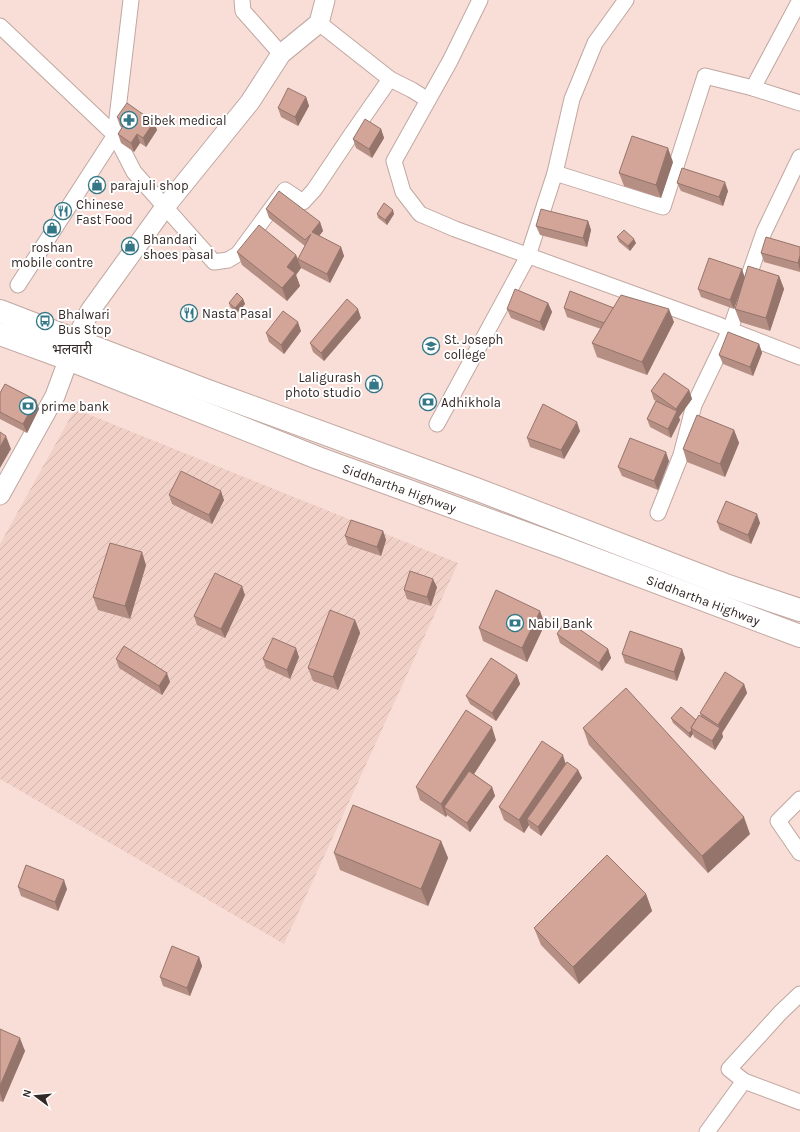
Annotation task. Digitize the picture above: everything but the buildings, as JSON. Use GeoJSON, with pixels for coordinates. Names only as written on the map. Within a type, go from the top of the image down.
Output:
{"type":"FeatureCollection","features":[{"type":"Feature","properties":{"kind":"highway","name":"Siddhartha Highway"},"geometry":{"type":"LineString","coordinates":[[0,311],[208,391],[476,489],[728,586],[800,610]]}},
{"type":"Feature","properties":{"kind":"highway","name":"Siddhartha Highway"},"geometry":{"type":"LineString","coordinates":[[0,334],[68,359],[318,458],[563,547],[800,636]]}},
{"type":"Feature","properties":{"kind":"street"},"geometry":{"type":"LineString","coordinates":[[18,285],[115,135],[131,0]]}},
{"type":"Feature","properties":{"kind":"street"},"geometry":{"type":"LineString","coordinates":[[242,0],[243,11],[281,54]]}},
{"type":"Feature","properties":{"kind":"street"},"geometry":{"type":"LineString","coordinates":[[0,495],[55,396],[68,359],[90,311],[165,207],[250,102],[281,54],[319,23],[325,0]]}},
{"type":"Feature","properties":{"kind":"street"},"geometry":{"type":"LineString","coordinates":[[480,0],[450,60],[412,126],[394,161],[403,192],[420,214],[455,229],[719,325],[800,357]]}},
{"type":"Feature","properties":{"kind":"street"},"geometry":{"type":"LineString","coordinates":[[437,424],[528,256],[556,173],[572,99],[595,43],[626,0]]}},
{"type":"Feature","properties":{"kind":"street"},"geometry":{"type":"LineString","coordinates":[[753,88],[800,0]]}},
{"type":"Feature","properties":{"kind":"street"},"geometry":{"type":"LineString","coordinates":[[319,23],[390,79],[428,100]]}},
{"type":"Feature","properties":{"kind":"street"},"geometry":{"type":"LineString","coordinates":[[0,26],[115,135],[134,172],[214,262],[228,260],[238,254],[285,190],[303,202],[314,190],[390,79]]}},
{"type":"Feature","properties":{"kind":"street"},"geometry":{"type":"LineString","coordinates":[[556,173],[662,207],[705,76],[753,88],[800,103]]}},
{"type":"Feature","properties":{"kind":"street"},"geometry":{"type":"LineString","coordinates":[[658,513],[681,455],[694,405],[730,330],[764,232],[800,157]]}},
{"type":"Feature","properties":{"kind":"street"},"geometry":{"type":"LineString","coordinates":[[800,799],[778,821],[800,853]]}},
{"type":"Feature","properties":{"kind":"street"},"geometry":{"type":"LineString","coordinates":[[800,994],[780,1013],[729,1069],[744,1081],[800,1102]]}},
{"type":"Feature","properties":{"kind":"street"},"geometry":{"type":"LineString","coordinates":[[708,1132],[744,1081]]}},
{"type":"Feature","properties":{"kind":"shaded area"},"geometry":{"type":"Polygon","coordinates":[[[75,409],[458,563],[284,944],[0,779],[0,544],[75,409]]]}},
{"type":"Feature","properties":{"kind":"place","name":"Bibek medical"},"geometry":{"type":"Point","coordinates":[129,120]}},
{"type":"Feature","properties":{"kind":"place","name":"parajuli shop"},"geometry":{"type":"Point","coordinates":[97,185]}},
{"type":"Feature","properties":{"kind":"place","name":"Chinese Fast Food"},"geometry":{"type":"Point","coordinates":[63,211]}},
{"type":"Feature","properties":{"kind":"place","name":"roshan mobile contre"},"geometry":{"type":"Point","coordinates":[52,228]}},
{"type":"Feature","properties":{"kind":"place","name":"Bhandari shoes pasal"},"geometry":{"type":"Point","coordinates":[130,246]}},
{"type":"Feature","properties":{"kind":"place","name":"Nasta Pasal"},"geometry":{"type":"Point","coordinates":[189,313]}},
{"type":"Feature","properties":{"kind":"place","name":"Bhalwari Bus Stop"},"geometry":{"type":"Point","coordinates":[45,321]}},
{"type":"Feature","properties":{"kind":"place","name":"St. Joseph college"},"geometry":{"type":"Point","coordinates":[431,346]}},
{"type":"Feature","properties":{"kind":"place","name":"Laligurash photo studio"},"geometry":{"type":"Point","coordinates":[374,384]}},
{"type":"Feature","properties":{"kind":"place","name":"Adhikhola"},"geometry":{"type":"Point","coordinates":[428,402]}},
{"type":"Feature","properties":{"kind":"place","name":"prime bank"},"geometry":{"type":"Point","coordinates":[28,406]}},
{"type":"Feature","properties":{"kind":"place","name":"Nabil Bank"},"geometry":{"type":"Point","coordinates":[515,623]}},
{"type":"Feature","properties":{"kind":"district","name":"भलवारी"},"geometry":{"type":"Point","coordinates":[72,349]}}]}
